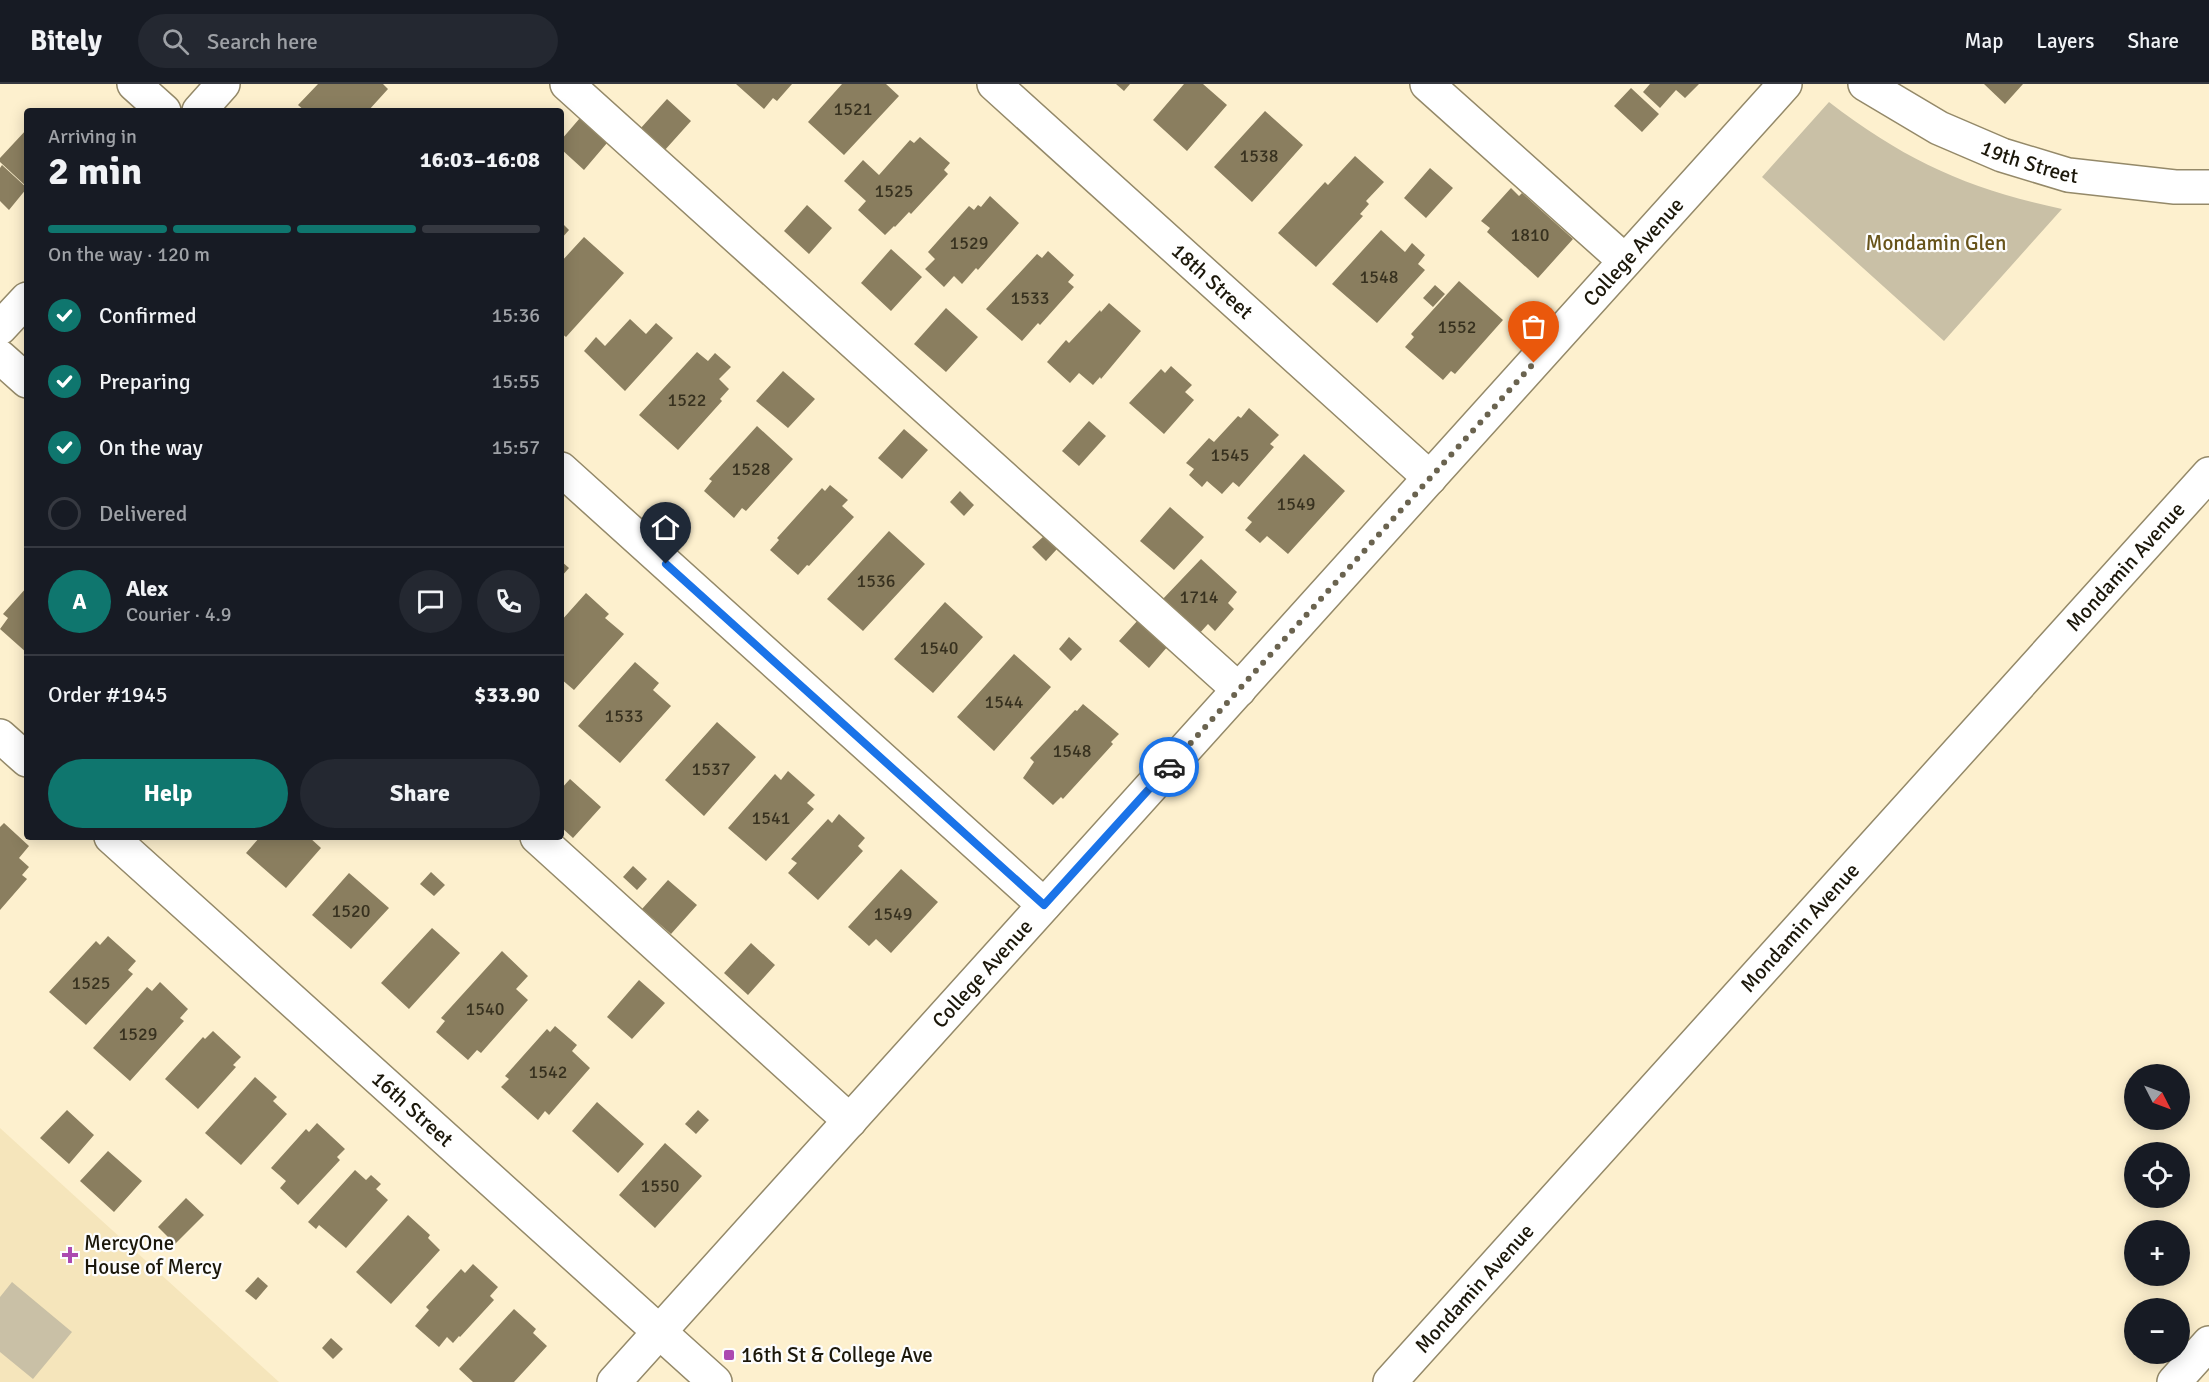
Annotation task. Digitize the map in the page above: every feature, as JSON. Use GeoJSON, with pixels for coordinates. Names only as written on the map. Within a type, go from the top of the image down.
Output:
{"type":"FeatureCollection","features":[{"type":"Feature","properties":{"kind":"street"},"geometry":{"type":"LineString","coordinates":[[134,84],[161,108]]}},
{"type":"Feature","properties":{"kind":"street"},"geometry":{"type":"LineString","coordinates":[[202,108],[223,84]]}},
{"type":"Feature","properties":{"kind":"street"},"geometry":{"type":"LineString","coordinates":[[567,84],[1239,690]]}},
{"type":"Feature","properties":{"kind":"street","name":"18th Street"},"geometry":{"type":"LineString","coordinates":[[994,84],[1430,478]]}},
{"type":"Feature","properties":{"kind":"street"},"geometry":{"type":"LineString","coordinates":[[1427,84],[1625,261]]}},
{"type":"Feature","properties":{"kind":"street","name":"College Avenue"},"geometry":{"type":"LineString","coordinates":[[614,1382],[1785,84]]}},
{"type":"Feature","properties":{"kind":"street","name":"19th Street"},"geometry":{"type":"LineString","coordinates":[[1865,84],[1939,128],[2002,155],[2068,175],[2175,187],[2209,187]]}},
{"type":"Feature","properties":{"kind":"street"},"geometry":{"type":"LineString","coordinates":[[0,328],[24,302]]}},
{"type":"Feature","properties":{"kind":"street"},"geometry":{"type":"LineString","coordinates":[[0,357],[24,378]]}},
{"type":"Feature","properties":{"kind":"street"},"geometry":{"type":"LineString","coordinates":[[564,472],[1044,905]]}},
{"type":"Feature","properties":{"kind":"street","name":"Mondamin Avenue"},"geometry":{"type":"LineString","coordinates":[[1390,1382],[2209,474]]}},
{"type":"Feature","properties":{"kind":"street"},"geometry":{"type":"LineString","coordinates":[[0,736],[24,757]]}},
{"type":"Feature","properties":{"kind":"street","name":"16th Street"},"geometry":{"type":"LineString","coordinates":[[114,840],[715,1382]]}},
{"type":"Feature","properties":{"kind":"street"},"geometry":{"type":"LineString","coordinates":[[540,840],[849,1121]]}},
{"type":"Feature","properties":{"kind":"street"},"geometry":{"type":"LineString","coordinates":[[2174,1382],[2209,1343]]}},
{"type":"Feature","properties":{"kind":"shaded area","name":"MercyOne House of Mercy"},"geometry":{"type":"Polygon","coordinates":[[[0,1128],[279,1382],[0,1382],[0,1128]]]}},
{"type":"Feature","properties":{"kind":"green space","name":"Mondamin Glen"},"geometry":{"type":"Polygon","coordinates":[[[1829,102],[1885,141],[1939,170],[1997,192],[2062,209],[1944,341],[1762,177],[1829,102]]]}},
{"type":"Feature","properties":{"kind":"green space"},"geometry":{"type":"Polygon","coordinates":[[[12,1282],[72,1332],[33,1379],[0,1352],[0,1297],[12,1282]]]}},
{"type":"Feature","properties":{"kind":"building"},"geometry":{"type":"Polygon","coordinates":[[[318,84],[383,84],[388,89],[371,108],[302,108],[298,105],[318,84]]]}},
{"type":"Feature","properties":{"kind":"building"},"geometry":{"type":"Polygon","coordinates":[[[736,84],[792,84],[777,101],[773,98],[764,109],[736,84]]]}},
{"type":"Feature","properties":{"kind":"building"},"geometry":{"type":"Polygon","coordinates":[[[842,84],[886,84],[899,96],[844,155],[808,122],[842,84]]]}},
{"type":"Feature","properties":{"kind":"building"},"geometry":{"type":"Polygon","coordinates":[[[1116,84],[1130,84],[1124,91],[1116,84]]]}},
{"type":"Feature","properties":{"kind":"building"},"geometry":{"type":"Polygon","coordinates":[[[1184,84],[1203,84],[1227,105],[1187,151],[1153,120],[1184,84]]]}},
{"type":"Feature","properties":{"kind":"building"},"geometry":{"type":"Polygon","coordinates":[[[1650,84],[1699,84],[1685,98],[1676,90],[1660,108],[1643,92],[1650,84]]]}},
{"type":"Feature","properties":{"kind":"building"},"geometry":{"type":"Polygon","coordinates":[[[1984,84],[2023,84],[2005,104],[1984,84]]]}},
{"type":"Feature","properties":{"kind":"building"},"geometry":{"type":"Polygon","coordinates":[[[1631,88],[1659,114],[1642,132],[1614,106],[1631,88]]]}},
{"type":"Feature","properties":{"kind":"building"},"geometry":{"type":"Polygon","coordinates":[[[667,99],[691,121],[664,151],[640,129],[667,99]]]}},
{"type":"Feature","properties":{"kind":"building"},"geometry":{"type":"Polygon","coordinates":[[[1265,111],[1303,145],[1252,202],[1214,167],[1265,111]]]}},
{"type":"Feature","properties":{"kind":"building"},"geometry":{"type":"Polygon","coordinates":[[[580,118],[607,143],[584,170],[564,152],[564,137],[580,118]]]}},
{"type":"Feature","properties":{"kind":"building"},"geometry":{"type":"Polygon","coordinates":[[[24,132],[24,184],[0,162],[0,158],[24,132]]]}},
{"type":"Feature","properties":{"kind":"building"},"geometry":{"type":"Polygon","coordinates":[[[920,137],[950,163],[944,170],[948,174],[911,214],[909,212],[885,235],[858,210],[866,201],[844,181],[863,160],[879,175],[910,140],[914,143],[920,137]]]}},
{"type":"Feature","properties":{"kind":"building"},"geometry":{"type":"Polygon","coordinates":[[[1355,156],[1384,182],[1366,201],[1369,204],[1360,214],[1363,216],[1316,267],[1278,233],[1325,182],[1328,185],[1355,156]]]}},
{"type":"Feature","properties":{"kind":"building"},"geometry":{"type":"Polygon","coordinates":[[[2,165],[24,185],[24,192],[9,210],[0,201],[0,168],[2,165]]]}},
{"type":"Feature","properties":{"kind":"building"},"geometry":{"type":"Polygon","coordinates":[[[1430,168],[1453,188],[1426,218],[1404,198],[1430,168]]]}},
{"type":"Feature","properties":{"kind":"building"},"geometry":{"type":"Polygon","coordinates":[[[1511,188],[1519,196],[1522,193],[1573,239],[1538,278],[1487,232],[1490,228],[1481,221],[1511,188]]]}},
{"type":"Feature","properties":{"kind":"building"},"geometry":{"type":"Polygon","coordinates":[[[990,196],[1019,223],[978,270],[976,268],[962,284],[954,276],[944,287],[925,269],[935,259],[928,252],[969,206],[974,210],[978,205],[981,207],[990,196]]]}},
{"type":"Feature","properties":{"kind":"building"},"geometry":{"type":"Polygon","coordinates":[[[807,205],[832,228],[809,254],[784,231],[807,205]]]}},
{"type":"Feature","properties":{"kind":"building"},"geometry":{"type":"Polygon","coordinates":[[[564,225],[569,230],[564,236],[564,225]]]}},
{"type":"Feature","properties":{"kind":"building"},"geometry":{"type":"Polygon","coordinates":[[[1381,230],[1405,252],[1412,243],[1425,255],[1418,264],[1425,270],[1377,323],[1332,284],[1381,230]]]}},
{"type":"Feature","properties":{"kind":"building"},"geometry":{"type":"Polygon","coordinates":[[[584,237],[624,273],[566,337],[564,335],[564,259],[584,237]]]}},
{"type":"Feature","properties":{"kind":"building"},"geometry":{"type":"Polygon","coordinates":[[[891,249],[922,277],[891,311],[861,283],[891,249]]]}},
{"type":"Feature","properties":{"kind":"building"},"geometry":{"type":"Polygon","coordinates":[[[1048,251],[1074,275],[1068,282],[1074,287],[1040,325],[1038,323],[1022,341],[986,309],[1037,254],[1042,258],[1048,251]]]}},
{"type":"Feature","properties":{"kind":"building"},"geometry":{"type":"Polygon","coordinates":[[[1459,281],[1503,320],[1455,374],[1451,371],[1443,380],[1405,347],[1414,337],[1411,334],[1459,281]]]}},
{"type":"Feature","properties":{"kind":"building"},"geometry":{"type":"Polygon","coordinates":[[[1435,285],[1445,294],[1433,307],[1423,298],[1435,285]]]}},
{"type":"Feature","properties":{"kind":"building"},"geometry":{"type":"Polygon","coordinates":[[[1109,303],[1141,331],[1101,379],[1100,377],[1093,385],[1079,373],[1070,383],[1047,362],[1066,340],[1069,343],[1109,303]]]}},
{"type":"Feature","properties":{"kind":"building"},"geometry":{"type":"Polygon","coordinates":[[[946,308],[978,337],[946,372],[914,344],[946,308]]]}},
{"type":"Feature","properties":{"kind":"building"},"geometry":{"type":"Polygon","coordinates":[[[630,319],[646,334],[656,323],[673,338],[625,391],[584,351],[596,337],[605,346],[630,319]]]}},
{"type":"Feature","properties":{"kind":"building"},"geometry":{"type":"Polygon","coordinates":[[[697,352],[708,361],[715,353],[731,367],[719,379],[729,389],[720,399],[722,401],[678,450],[639,415],[697,352]]]}},
{"type":"Feature","properties":{"kind":"building"},"geometry":{"type":"Polygon","coordinates":[[[1171,366],[1192,385],[1185,392],[1194,400],[1164,434],[1129,403],[1161,369],[1165,373],[1171,366]]]}},
{"type":"Feature","properties":{"kind":"building"},"geometry":{"type":"Polygon","coordinates":[[[783,371],[815,399],[788,428],[756,401],[783,371]]]}},
{"type":"Feature","properties":{"kind":"building"},"geometry":{"type":"Polygon","coordinates":[[[1249,408],[1279,435],[1270,444],[1274,447],[1239,487],[1233,482],[1222,494],[1207,481],[1202,487],[1189,475],[1194,469],[1186,463],[1209,438],[1214,442],[1238,416],[1241,418],[1249,408]]]}},
{"type":"Feature","properties":{"kind":"building"},"geometry":{"type":"Polygon","coordinates":[[[1089,421],[1106,436],[1079,466],[1062,451],[1089,421]]]}},
{"type":"Feature","properties":{"kind":"building"},"geometry":{"type":"Polygon","coordinates":[[[757,426],[793,459],[746,511],[742,508],[734,518],[704,491],[712,481],[709,479],[757,426]]]}},
{"type":"Feature","properties":{"kind":"building"},"geometry":{"type":"Polygon","coordinates":[[[904,429],[928,450],[902,479],[878,458],[904,429]]]}},
{"type":"Feature","properties":{"kind":"building"},"geometry":{"type":"Polygon","coordinates":[[[1304,454],[1345,491],[1288,554],[1267,536],[1260,543],[1245,530],[1252,522],[1247,518],[1304,454]]]}},
{"type":"Feature","properties":{"kind":"building"},"geometry":{"type":"Polygon","coordinates":[[[830,485],[848,500],[842,506],[854,517],[798,575],[770,550],[779,540],[777,538],[822,488],[825,491],[830,485]]]}},
{"type":"Feature","properties":{"kind":"building"},"geometry":{"type":"Polygon","coordinates":[[[960,491],[974,505],[964,516],[950,502],[960,491]]]}},
{"type":"Feature","properties":{"kind":"building"},"geometry":{"type":"Polygon","coordinates":[[[1170,507],[1204,537],[1174,570],[1140,541],[1170,507]]]}},
{"type":"Feature","properties":{"kind":"building"},"geometry":{"type":"Polygon","coordinates":[[[889,531],[925,564],[863,631],[827,599],[889,531]]]}},
{"type":"Feature","properties":{"kind":"building"},"geometry":{"type":"Polygon","coordinates":[[[1044,536],[1057,549],[1046,561],[1032,547],[1044,536]]]}},
{"type":"Feature","properties":{"kind":"building"},"geometry":{"type":"Polygon","coordinates":[[[1201,559],[1237,592],[1228,603],[1234,609],[1215,631],[1208,624],[1198,635],[1161,601],[1201,559]]]}},
{"type":"Feature","properties":{"kind":"building"},"geometry":{"type":"Polygon","coordinates":[[[564,564],[569,568],[564,574],[564,564]]]}},
{"type":"Feature","properties":{"kind":"building"},"geometry":{"type":"Polygon","coordinates":[[[24,590],[24,650],[0,629],[8,618],[3,614],[24,590]]]}},
{"type":"Feature","properties":{"kind":"building"},"geometry":{"type":"Polygon","coordinates":[[[586,593],[609,614],[605,618],[624,634],[574,690],[564,682],[564,618],[586,593]]]}},
{"type":"Feature","properties":{"kind":"building"},"geometry":{"type":"Polygon","coordinates":[[[945,602],[983,637],[933,693],[894,659],[945,602]]]}},
{"type":"Feature","properties":{"kind":"building"},"geometry":{"type":"Polygon","coordinates":[[[1139,619],[1168,646],[1149,668],[1119,641],[1139,619]]]}},
{"type":"Feature","properties":{"kind":"building"},"geometry":{"type":"Polygon","coordinates":[[[1069,637],[1082,649],[1071,661],[1059,649],[1069,637]]]}},
{"type":"Feature","properties":{"kind":"building"},"geometry":{"type":"Polygon","coordinates":[[[1014,654],[1051,687],[994,751],[957,717],[1014,654]]]}},
{"type":"Feature","properties":{"kind":"building"},"geometry":{"type":"Polygon","coordinates":[[[635,662],[659,683],[653,690],[671,706],[620,763],[578,726],[635,662]]]}},
{"type":"Feature","properties":{"kind":"building"},"geometry":{"type":"Polygon","coordinates":[[[1083,704],[1119,734],[1111,742],[1113,744],[1063,799],[1061,797],[1053,805],[1023,778],[1034,762],[1030,758],[1083,704]]]}},
{"type":"Feature","properties":{"kind":"building"},"geometry":{"type":"Polygon","coordinates":[[[717,722],[756,757],[704,816],[665,780],[717,722]]]}},
{"type":"Feature","properties":{"kind":"building"},"geometry":{"type":"Polygon","coordinates":[[[788,771],[815,795],[807,803],[814,809],[766,861],[728,828],[775,774],[781,780],[788,771]]]}},
{"type":"Feature","properties":{"kind":"building"},"geometry":{"type":"Polygon","coordinates":[[[570,779],[601,807],[573,838],[564,830],[564,786],[570,779]]]}},
{"type":"Feature","properties":{"kind":"building"},"geometry":{"type":"Polygon","coordinates":[[[839,814],[865,838],[858,846],[863,851],[818,900],[788,873],[797,863],[791,859],[828,819],[832,823],[839,814]]]}},
{"type":"Feature","properties":{"kind":"building"},"geometry":{"type":"Polygon","coordinates":[[[4,823],[29,846],[19,858],[29,867],[22,875],[27,879],[0,910],[0,827],[4,823]]]}},
{"type":"Feature","properties":{"kind":"building"},"geometry":{"type":"Polygon","coordinates":[[[257,840],[312,840],[321,848],[286,888],[246,853],[257,840]]]}},
{"type":"Feature","properties":{"kind":"building"},"geometry":{"type":"Polygon","coordinates":[[[633,866],[647,879],[637,890],[623,877],[633,866]]]}},
{"type":"Feature","properties":{"kind":"building"},"geometry":{"type":"Polygon","coordinates":[[[901,869],[938,902],[891,953],[876,939],[869,946],[848,927],[901,869]]]}},
{"type":"Feature","properties":{"kind":"building"},"geometry":{"type":"Polygon","coordinates":[[[431,872],[445,885],[434,896],[420,884],[431,872]]]}},
{"type":"Feature","properties":{"kind":"building"},"geometry":{"type":"Polygon","coordinates":[[[349,873],[389,908],[351,949],[312,915],[349,873]]]}},
{"type":"Feature","properties":{"kind":"building"},"geometry":{"type":"Polygon","coordinates":[[[668,880],[697,905],[671,934],[642,909],[668,880]]]}},
{"type":"Feature","properties":{"kind":"building"},"geometry":{"type":"Polygon","coordinates":[[[432,928],[460,953],[409,1009],[381,983],[432,928]]]}},
{"type":"Feature","properties":{"kind":"building"},"geometry":{"type":"Polygon","coordinates":[[[108,936],[136,961],[128,970],[133,974],[86,1025],[49,992],[96,941],[100,945],[108,936]]]}},
{"type":"Feature","properties":{"kind":"building"},"geometry":{"type":"Polygon","coordinates":[[[751,943],[775,965],[748,995],[724,973],[751,943]]]}},
{"type":"Feature","properties":{"kind":"building"},"geometry":{"type":"Polygon","coordinates":[[[502,951],[528,976],[516,989],[528,1000],[481,1053],[477,1050],[468,1060],[436,1032],[445,1021],[441,1018],[502,951]]]}},
{"type":"Feature","properties":{"kind":"building"},"geometry":{"type":"Polygon","coordinates":[[[639,980],[665,1003],[632,1039],[607,1017],[639,980]]]}},
{"type":"Feature","properties":{"kind":"building"},"geometry":{"type":"Polygon","coordinates":[[[160,982],[188,1009],[180,1018],[184,1021],[130,1081],[93,1048],[147,987],[152,991],[160,982]]]}},
{"type":"Feature","properties":{"kind":"building"},"geometry":{"type":"Polygon","coordinates":[[[555,1026],[577,1045],[572,1051],[590,1068],[549,1115],[545,1111],[538,1120],[501,1087],[509,1079],[505,1076],[547,1029],[550,1032],[555,1026]]]}},
{"type":"Feature","properties":{"kind":"building"},"geometry":{"type":"Polygon","coordinates":[[[213,1031],[241,1057],[233,1065],[236,1067],[198,1109],[165,1079],[203,1037],[205,1039],[213,1031]]]}},
{"type":"Feature","properties":{"kind":"building"},"geometry":{"type":"Polygon","coordinates":[[[255,1077],[277,1097],[273,1101],[287,1114],[241,1165],[205,1133],[255,1077]]]}},
{"type":"Feature","properties":{"kind":"building"},"geometry":{"type":"Polygon","coordinates":[[[597,1102],[644,1144],[618,1173],[572,1131],[597,1102]]]}},
{"type":"Feature","properties":{"kind":"building"},"geometry":{"type":"Polygon","coordinates":[[[67,1110],[94,1135],[69,1164],[40,1138],[67,1110]]]}},
{"type":"Feature","properties":{"kind":"building"},"geometry":{"type":"Polygon","coordinates":[[[698,1110],[709,1120],[696,1134],[685,1124],[698,1110]]]}},
{"type":"Feature","properties":{"kind":"building"},"geometry":{"type":"Polygon","coordinates":[[[317,1123],[345,1149],[337,1157],[340,1160],[298,1205],[280,1188],[286,1181],[271,1168],[306,1129],[309,1132],[317,1123]]]}},
{"type":"Feature","properties":{"kind":"building"},"geometry":{"type":"Polygon","coordinates":[[[665,1143],[702,1176],[655,1228],[619,1195],[665,1143]]]}},
{"type":"Feature","properties":{"kind":"building"},"geometry":{"type":"Polygon","coordinates":[[[108,1151],[142,1181],[114,1212],[80,1181],[108,1151]]]}},
{"type":"Feature","properties":{"kind":"building"},"geometry":{"type":"Polygon","coordinates":[[[355,1170],[366,1180],[371,1175],[381,1184],[376,1189],[388,1200],[346,1248],[319,1225],[316,1229],[308,1222],[355,1170]]]}},
{"type":"Feature","properties":{"kind":"building"},"geometry":{"type":"Polygon","coordinates":[[[186,1198],[204,1215],[175,1244],[158,1227],[186,1198]]]}},
{"type":"Feature","properties":{"kind":"building"},"geometry":{"type":"Polygon","coordinates":[[[408,1215],[430,1235],[428,1238],[440,1250],[391,1304],[356,1272],[408,1215]]]}},
{"type":"Feature","properties":{"kind":"building"},"geometry":{"type":"Polygon","coordinates":[[[473,1264],[498,1287],[490,1296],[494,1300],[453,1343],[447,1337],[439,1347],[415,1326],[429,1310],[426,1307],[461,1269],[465,1273],[473,1264]]]}},
{"type":"Feature","properties":{"kind":"building"},"geometry":{"type":"Polygon","coordinates":[[[258,1277],[268,1286],[256,1300],[245,1291],[258,1277]]]}},
{"type":"Feature","properties":{"kind":"building"},"geometry":{"type":"Polygon","coordinates":[[[514,1309],[536,1329],[533,1333],[547,1346],[514,1382],[473,1382],[459,1369],[514,1309]]]}},
{"type":"Feature","properties":{"kind":"building"},"geometry":{"type":"Polygon","coordinates":[[[331,1338],[343,1349],[333,1359],[322,1348],[331,1338]]]}},
{"type":"Feature","properties":{"kind":"way so far"},"geometry":{"type":"LineString","coordinates":[[1169,767],[1534,363]]}},
{"type":"Feature","properties":{"kind":"place","name":"MercyOne House of Mercy"},"geometry":{"type":"Point","coordinates":[70,1255]}},
{"type":"Feature","properties":{"kind":"place","name":"16th St & College Ave"},"geometry":{"type":"Point","coordinates":[729,1355]}},
{"type":"Feature","properties":{"kind":"route"},"geometry":{"type":"LineString","coordinates":[[666,564],[1044,905],[1169,767]]}}]}
